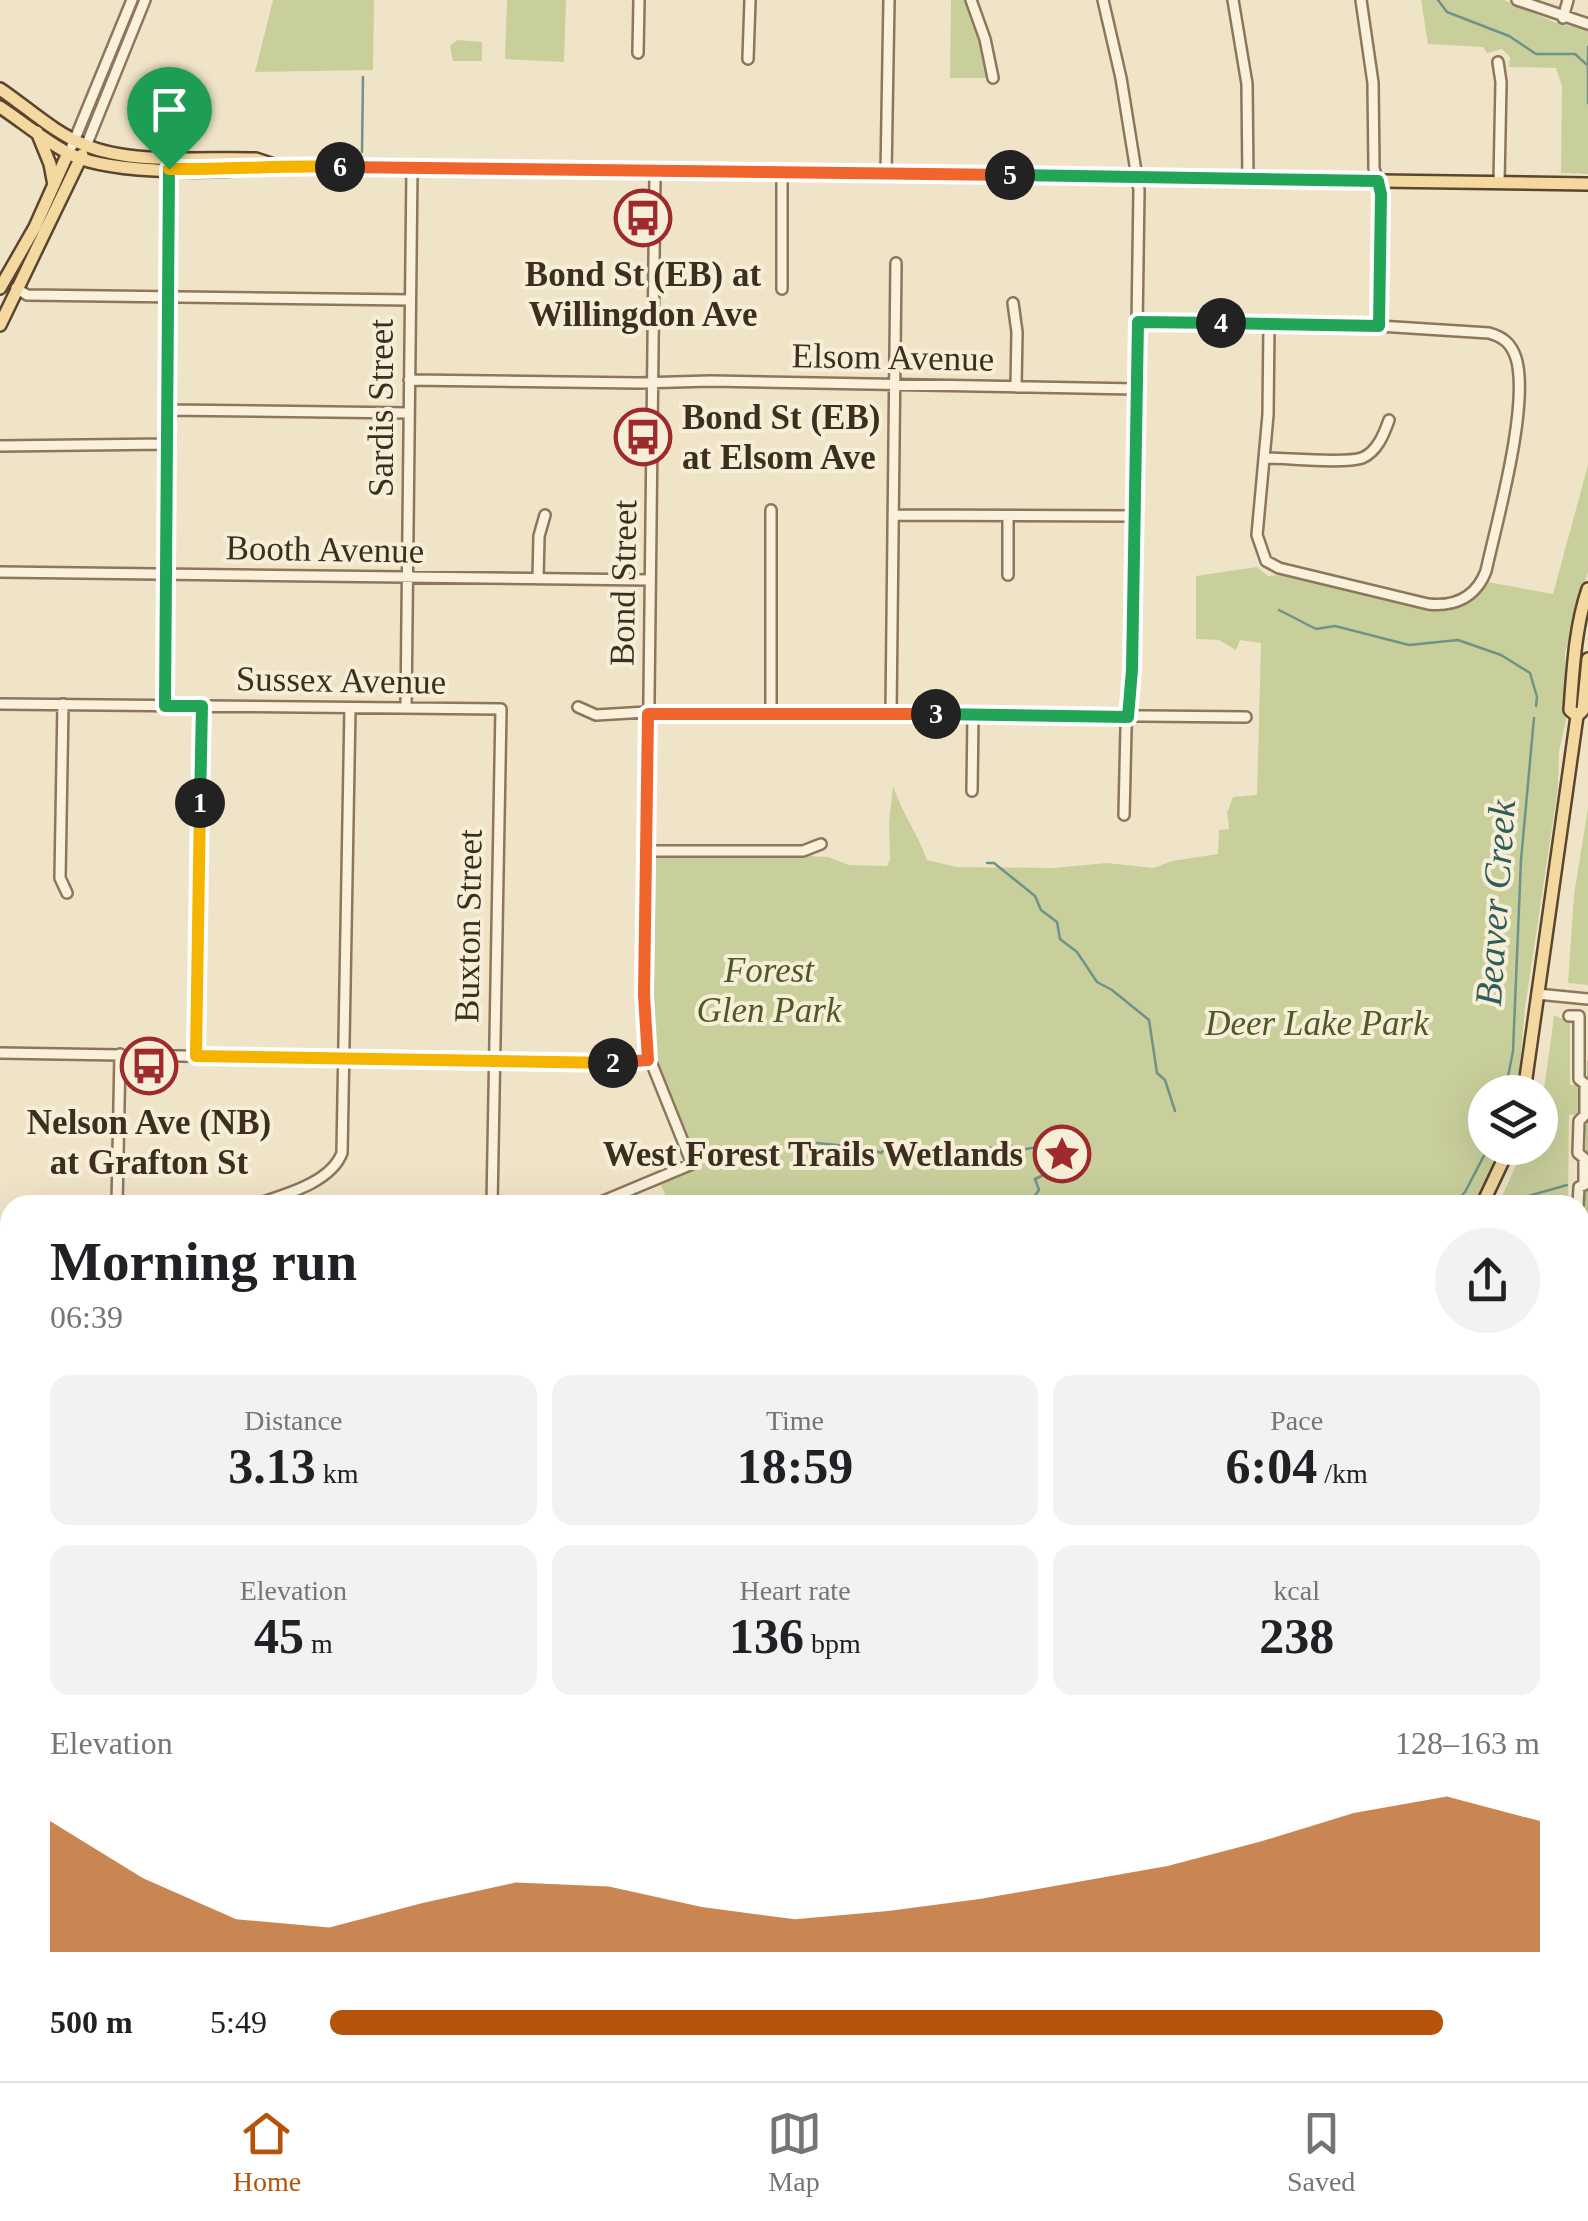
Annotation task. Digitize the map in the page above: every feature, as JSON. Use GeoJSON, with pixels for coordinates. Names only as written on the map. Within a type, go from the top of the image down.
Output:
{"type":"FeatureCollection","features":[{"type":"Feature","properties":{"kind":"main road"},"geometry":{"type":"LineString","coordinates":[[0,88],[77,150],[256,159],[274,165]]}},
{"type":"Feature","properties":{"kind":"main road"},"geometry":{"type":"LineString","coordinates":[[0,107],[37,132],[122,168],[254,170],[274,165],[1588,184]]}},
{"type":"Feature","properties":{"kind":"main road"},"geometry":{"type":"LineString","coordinates":[[37,132],[54,186]]}},
{"type":"Feature","properties":{"kind":"main road"},"geometry":{"type":"LineString","coordinates":[[0,288],[77,150]]}},
{"type":"Feature","properties":{"kind":"main road"},"geometry":{"type":"LineString","coordinates":[[0,325],[77,150]]}},
{"type":"Feature","properties":{"kind":"main road"},"geometry":{"type":"LineString","coordinates":[[1580,705],[1578,635],[1588,589]]}},
{"type":"Feature","properties":{"kind":"main road"},"geometry":{"type":"LineString","coordinates":[[1526,1075],[1588,659]]}},
{"type":"Feature","properties":{"kind":"main road"},"geometry":{"type":"LineString","coordinates":[[1487,1195],[1501,1165]]}},
{"type":"Feature","properties":{"kind":"street"},"geometry":{"type":"LineString","coordinates":[[77,150],[132,0]]}},
{"type":"Feature","properties":{"kind":"street"},"geometry":{"type":"LineString","coordinates":[[77,150],[145,0]]}},
{"type":"Feature","properties":{"kind":"street"},"geometry":{"type":"LineString","coordinates":[[638,53],[639,0]]}},
{"type":"Feature","properties":{"kind":"street"},"geometry":{"type":"LineString","coordinates":[[748,59],[750,0]]}},
{"type":"Feature","properties":{"kind":"street"},"geometry":{"type":"LineString","coordinates":[[886,174],[888,0]]}},
{"type":"Feature","properties":{"kind":"street"},"geometry":{"type":"LineString","coordinates":[[970,0],[994,78]]}},
{"type":"Feature","properties":{"kind":"street"},"geometry":{"type":"LineString","coordinates":[[1102,0],[1122,78],[1137,177],[1132,670],[1124,815]]}},
{"type":"Feature","properties":{"kind":"street"},"geometry":{"type":"LineString","coordinates":[[1233,0],[1248,84],[1248,180]]}},
{"type":"Feature","properties":{"kind":"street"},"geometry":{"type":"LineString","coordinates":[[1362,0],[1373,83],[1374,168],[1381,194],[1379,326]]}},
{"type":"Feature","properties":{"kind":"street"},"geometry":{"type":"LineString","coordinates":[[1517,0],[1588,24]]}},
{"type":"Feature","properties":{"kind":"street"},"geometry":{"type":"LineString","coordinates":[[1564,18],[1568,0]]}},
{"type":"Feature","properties":{"kind":"street"},"geometry":{"type":"LineString","coordinates":[[1498,62],[1499,182]]}},
{"type":"Feature","properties":{"kind":"street","name":"Sardis Street"},"geometry":{"type":"LineString","coordinates":[[406,708],[412,168]]}},
{"type":"Feature","properties":{"kind":"street"},"geometry":{"type":"LineString","coordinates":[[165,706],[169,169]]}},
{"type":"Feature","properties":{"kind":"street","name":"Bond Street"},"geometry":{"type":"LineString","coordinates":[[618,1195],[692,1164],[648,1060],[644,995],[655,172]]}},
{"type":"Feature","properties":{"kind":"street"},"geometry":{"type":"LineString","coordinates":[[782,173],[782,288]]}},
{"type":"Feature","properties":{"kind":"street"},"geometry":{"type":"LineString","coordinates":[[891,713],[896,263]]}},
{"type":"Feature","properties":{"kind":"street"},"geometry":{"type":"LineString","coordinates":[[16,288],[28,295],[410,300]]}},
{"type":"Feature","properties":{"kind":"street"},"geometry":{"type":"LineString","coordinates":[[1013,303],[1016,388]]}},
{"type":"Feature","properties":{"kind":"street"},"geometry":{"type":"LineString","coordinates":[[1138,322],[1269,324],[1379,326],[1494,334],[1504,339],[1518,365],[1514,441],[1486,571],[1478,588],[1458,602],[1434,605],[1270,564],[1258,541],[1269,324]]}},
{"type":"Feature","properties":{"kind":"street","name":"Elsom Avenue"},"geometry":{"type":"LineString","coordinates":[[409,380],[1136,389]]}},
{"type":"Feature","properties":{"kind":"street"},"geometry":{"type":"LineString","coordinates":[[167,410],[409,413]]}},
{"type":"Feature","properties":{"kind":"street"},"geometry":{"type":"LineString","coordinates":[[1265,458],[1358,459],[1372,451],[1384,436],[1389,420]]}},
{"type":"Feature","properties":{"kind":"street"},"geometry":{"type":"LineString","coordinates":[[0,446],[166,444]]}},
{"type":"Feature","properties":{"kind":"street"},"geometry":{"type":"LineString","coordinates":[[770,712],[771,510]]}},
{"type":"Feature","properties":{"kind":"street"},"geometry":{"type":"LineString","coordinates":[[538,579],[539,536],[546,514]]}},
{"type":"Feature","properties":{"kind":"street"},"geometry":{"type":"LineString","coordinates":[[893,515],[1134,516]]}},
{"type":"Feature","properties":{"kind":"street"},"geometry":{"type":"LineString","coordinates":[[1008,516],[1008,575]]}},
{"type":"Feature","properties":{"kind":"street","name":"Booth Avenue"},"geometry":{"type":"LineString","coordinates":[[0,572],[650,580]]}},
{"type":"Feature","properties":{"kind":"street","name":"Sussex Avenue"},"geometry":{"type":"LineString","coordinates":[[0,704],[501,709]]}},
{"type":"Feature","properties":{"kind":"street"},"geometry":{"type":"LineString","coordinates":[[63,704],[60,878],[66,893]]}},
{"type":"Feature","properties":{"kind":"street"},"geometry":{"type":"LineString","coordinates":[[196,1056],[202,706]]}},
{"type":"Feature","properties":{"kind":"street"},"geometry":{"type":"LineString","coordinates":[[578,707],[596,714],[1246,717]]}},
{"type":"Feature","properties":{"kind":"street"},"geometry":{"type":"LineString","coordinates":[[278,1195],[324,1176],[337,1164],[343,1146],[350,708]]}},
{"type":"Feature","properties":{"kind":"street","name":"Buxton Street"},"geometry":{"type":"LineString","coordinates":[[492,1195],[501,709]]}},
{"type":"Feature","properties":{"kind":"street"},"geometry":{"type":"LineString","coordinates":[[972,791],[973,715]]}},
{"type":"Feature","properties":{"kind":"street"},"geometry":{"type":"LineString","coordinates":[[646,852],[803,851],[821,844]]}},
{"type":"Feature","properties":{"kind":"street"},"geometry":{"type":"LineString","coordinates":[[1538,994],[1588,999]]}},
{"type":"Feature","properties":{"kind":"street"},"geometry":{"type":"LineString","coordinates":[[1574,1016],[1579,1079],[1585,1084],[1584,1115],[1579,1121],[1578,1137],[1578,1153],[1584,1158],[1584,1185],[1578,1187],[1578,1195]]}},
{"type":"Feature","properties":{"kind":"street"},"geometry":{"type":"LineString","coordinates":[[0,1053],[620,1063],[648,1060]]}},
{"type":"Feature","properties":{"kind":"street"},"geometry":{"type":"LineString","coordinates":[[117,1195],[120,1054]]}},
{"type":"Feature","properties":{"kind":"green space"},"geometry":{"type":"Polygon","coordinates":[[[273,0],[374,0],[373,70],[255,72],[273,0]]]}},
{"type":"Feature","properties":{"kind":"green space"},"geometry":{"type":"Polygon","coordinates":[[[507,0],[566,0],[564,62],[505,59],[507,0]]]}},
{"type":"Feature","properties":{"kind":"green space"},"geometry":{"type":"Polygon","coordinates":[[[951,0],[964,0],[980,43],[987,78],[950,78],[951,0]]]}},
{"type":"Feature","properties":{"kind":"green space"},"geometry":{"type":"Polygon","coordinates":[[[1421,0],[1504,0],[1554,22],[1588,30],[1588,174],[1561,173],[1562,86],[1556,68],[1509,67],[1510,57],[1502,49],[1487,53],[1483,47],[1428,44],[1421,0]]]}},
{"type":"Feature","properties":{"kind":"green space"},"geometry":{"type":"Polygon","coordinates":[[[457,40],[482,42],[482,61],[453,61],[450,46],[457,40]]]}},
{"type":"Feature","properties":{"kind":"green space","name":"Deer Lake Park"},"geometry":{"type":"Polygon","coordinates":[[[1588,465],[1588,572],[1565,653],[1567,715],[1559,752],[1558,788],[1525,1008],[1519,1075],[1468,1075],[1468,1165],[1494,1165],[1480,1195],[665,1195],[660,1183],[698,1166],[653,1054],[656,858],[810,856],[828,857],[849,865],[887,866],[893,786],[927,860],[956,867],[1053,868],[1107,863],[1154,868],[1218,854],[1219,830],[1229,829],[1227,813],[1233,797],[1257,795],[1261,643],[1240,640],[1236,650],[1219,640],[1196,639],[1196,576],[1257,567],[1268,576],[1283,575],[1435,611],[1468,603],[1488,582],[1553,594],[1588,465]]]}},
{"type":"Feature","properties":{"kind":"green space"},"geometry":{"type":"Polygon","coordinates":[[[1588,808],[1588,985],[1568,983],[1574,895],[1588,808]]]}},
{"type":"Feature","properties":{"kind":"green space"},"geometry":{"type":"Polygon","coordinates":[[[1554,1015],[1570,1023],[1570,1085],[1583,1085],[1582,1114],[1569,1115],[1568,1195],[1503,1195],[1516,1165],[1558,1165],[1558,1075],[1546,1075],[1554,1015]]]}},
{"type":"Feature","properties":{"kind":"green space"},"geometry":{"type":"Polygon","coordinates":[[[1587,1061],[1588,1061],[1588,1195],[1587,1061]]]}},
{"type":"Feature","properties":{"kind":"waterway"},"geometry":{"type":"LineString","coordinates":[[1438,0],[1447,12],[1509,36],[1536,54],[1575,54],[1586,64]]}},
{"type":"Feature","properties":{"kind":"waterway"},"geometry":{"type":"LineString","coordinates":[[1588,47],[1588,103]]}},
{"type":"Feature","properties":{"kind":"waterway"},"geometry":{"type":"LineString","coordinates":[[362,152],[363,77]]}},
{"type":"Feature","properties":{"kind":"waterway","name":"Beaver Creek"},"geometry":{"type":"LineString","coordinates":[[1279,610],[1316,629],[1335,626],[1409,645],[1458,640],[1501,655],[1530,673],[1536,706]]}},
{"type":"Feature","properties":{"kind":"waterway","name":"Beaver Creek"},"geometry":{"type":"LineString","coordinates":[[1508,1075],[1534,718]]}},
{"type":"Feature","properties":{"kind":"waterway"},"geometry":{"type":"LineString","coordinates":[[987,863],[994,863],[1035,896],[1041,910],[1057,922],[1060,939],[1077,952],[1097,982],[1149,1020],[1157,1073],[1165,1080],[1175,1111]]}},
{"type":"Feature","properties":{"kind":"waterway"},"geometry":{"type":"LineString","coordinates":[[817,1143],[881,1153],[891,1143],[944,1148],[998,1148],[1008,1144],[1019,1150],[1051,1145],[1055,1158],[1050,1172],[1035,1179],[1039,1190],[1035,1195]]}},
{"type":"Feature","properties":{"kind":"waterway","name":"Beaver Creek"},"geometry":{"type":"LineString","coordinates":[[1462,1195],[1479,1165]]}},
{"type":"Feature","properties":{"kind":"waterway"},"geometry":{"type":"LineString","coordinates":[[1532,1195],[1567,1185]]}},
{"type":"Feature","properties":{"kind":"place","name":"Bond St (EB) at Willingdon Ave"},"geometry":{"type":"Point","coordinates":[643,218]}},
{"type":"Feature","properties":{"kind":"place","name":"Bond St (EB) at Elsom Ave"},"geometry":{"type":"Point","coordinates":[643,437]}},
{"type":"Feature","properties":{"kind":"place","name":"Nelson Ave (NB) at Grafton St"},"geometry":{"type":"Point","coordinates":[149,1066]}},
{"type":"Feature","properties":{"kind":"place","name":"West Forest Trails Wetlands"},"geometry":{"type":"Point","coordinates":[1062,1154]}},
{"type":"Feature","properties":{"kind":"route"},"geometry":{"type":"LineString","coordinates":[[274,165],[1378,181],[1379,326],[1138,322],[1128,717],[663,711],[648,714],[644,995],[648,1060],[620,1063],[196,1056],[202,706],[165,706],[169,169],[254,170],[274,165]]}},
{"type":"Feature","properties":{"kind":"park label","name":"Forest Glen Park"},"geometry":{"type":"Point","coordinates":[769,990]}}]}
